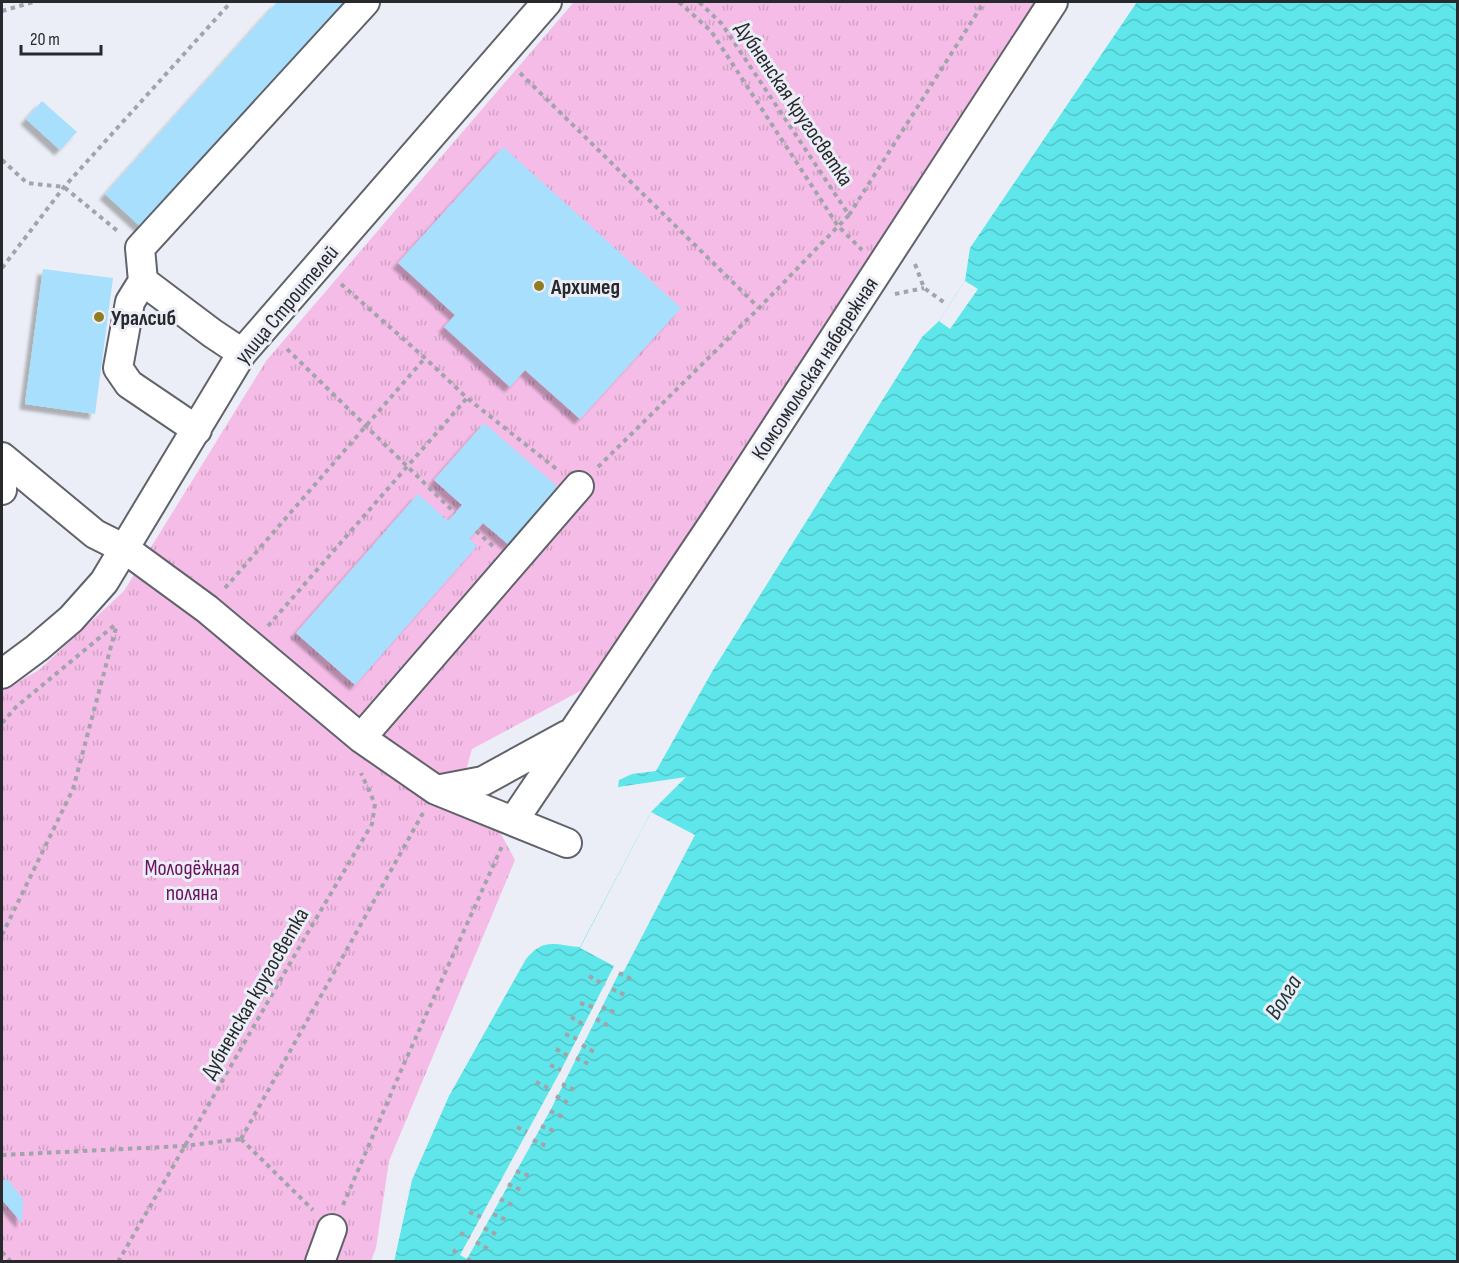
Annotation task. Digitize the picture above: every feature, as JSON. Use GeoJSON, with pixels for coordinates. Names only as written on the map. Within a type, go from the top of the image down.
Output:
{"type":"FeatureCollection","features":[{"type":"Feature","properties":{"kind":"street"},"geometry":{"type":"LineString","coordinates":[[196,430],[129,384],[118,368],[130,302],[143,281],[140,248],[365,2]]}},
{"type":"Feature","properties":{"kind":"street","name":"Комсомольская набережная"},"geometry":{"type":"LineString","coordinates":[[514,820],[717,518],[1053,2]]}},
{"type":"Feature","properties":{"kind":"street","name":"улица Строителей"},"geometry":{"type":"LineString","coordinates":[[2,674],[71,619],[104,582],[242,353],[537,5]]}},
{"type":"Feature","properties":{"kind":"street"},"geometry":{"type":"LineString","coordinates":[[143,281],[242,353]]}},
{"type":"Feature","properties":{"kind":"street"},"geometry":{"type":"LineString","coordinates":[[2,457],[95,534],[125,549],[207,609],[361,738],[436,790],[567,843]]}},
{"type":"Feature","properties":{"kind":"street"},"geometry":{"type":"LineString","coordinates":[[361,738],[579,486]]}},
{"type":"Feature","properties":{"kind":"street"},"geometry":{"type":"LineString","coordinates":[[436,790],[483,781],[571,733]]}},
{"type":"Feature","properties":{"kind":"street"},"geometry":{"type":"LineString","coordinates":[[320,1262],[333,1229]]}},
{"type":"Feature","properties":{"kind":"path"},"geometry":{"type":"LineString","coordinates":[[2,10],[33,2]]}},
{"type":"Feature","properties":{"kind":"path"},"geometry":{"type":"LineString","coordinates":[[2,268],[64,188],[231,2]]}},
{"type":"Feature","properties":{"kind":"path"},"geometry":{"type":"LineString","coordinates":[[679,2],[711,31],[838,226],[879,267]]}},
{"type":"Feature","properties":{"kind":"path","name":"Дубненская кругосветка"},"geometry":{"type":"LineString","coordinates":[[579,486],[759,308],[849,215],[722,24],[699,2]]}},
{"type":"Feature","properties":{"kind":"path"},"geometry":{"type":"LineString","coordinates":[[849,215],[984,2]]}},
{"type":"Feature","properties":{"kind":"path"},"geometry":{"type":"LineString","coordinates":[[520,73],[759,308]]}},
{"type":"Feature","properties":{"kind":"path"},"geometry":{"type":"LineString","coordinates":[[2,160],[27,183],[64,188],[140,248]]}},
{"type":"Feature","properties":{"kind":"path"},"geometry":{"type":"LineString","coordinates":[[903,232],[924,288],[945,303]]}},
{"type":"Feature","properties":{"kind":"path"},"geometry":{"type":"LineString","coordinates":[[341,284],[467,398],[579,486]]}},
{"type":"Feature","properties":{"kind":"path"},"geometry":{"type":"LineString","coordinates":[[287,349],[455,513]]}},
{"type":"Feature","properties":{"kind":"path"},"geometry":{"type":"LineString","coordinates":[[207,609],[425,358]]}},
{"type":"Feature","properties":{"kind":"path"},"geometry":{"type":"LineString","coordinates":[[252,645],[467,398]]}},
{"type":"Feature","properties":{"kind":"path"},"geometry":{"type":"LineString","coordinates":[[2,723],[16,707],[117,624],[73,789],[2,935]]}},
{"type":"Feature","properties":{"kind":"path","name":"Дубненская кругосветка"},"geometry":{"type":"LineString","coordinates":[[118,1262],[372,824],[375,804],[351,751],[361,738]]}},
{"type":"Feature","properties":{"kind":"path"},"geometry":{"type":"LineString","coordinates":[[241,1139],[436,790]]}},
{"type":"Feature","properties":{"kind":"path"},"geometry":{"type":"LineString","coordinates":[[241,1139],[333,1229],[402,1065],[514,820]]}},
{"type":"Feature","properties":{"kind":"path"},"geometry":{"type":"LineString","coordinates":[[619,973],[634,981]]}},
{"type":"Feature","properties":{"kind":"path"},"geometry":{"type":"LineString","coordinates":[[589,976],[604,985]]}},
{"type":"Feature","properties":{"kind":"path"},"geometry":{"type":"LineString","coordinates":[[612,989],[625,996]]}},
{"type":"Feature","properties":{"kind":"path"},"geometry":{"type":"LineString","coordinates":[[580,1003],[593,1008]]}},
{"type":"Feature","properties":{"kind":"path"},"geometry":{"type":"LineString","coordinates":[[602,1007],[616,1013]]}},
{"type":"Feature","properties":{"kind":"path"},"geometry":{"type":"LineString","coordinates":[[571,1017],[584,1025]]}},
{"type":"Feature","properties":{"kind":"path"},"geometry":{"type":"LineString","coordinates":[[596,1019],[609,1026]]}},
{"type":"Feature","properties":{"kind":"path"},"geometry":{"type":"LineString","coordinates":[[565,1034],[577,1039]]}},
{"type":"Feature","properties":{"kind":"path"},"geometry":{"type":"LineString","coordinates":[[582,1045],[596,1053]]}},
{"type":"Feature","properties":{"kind":"path"},"geometry":{"type":"LineString","coordinates":[[556,1049],[568,1056]]}},
{"type":"Feature","properties":{"kind":"path"},"geometry":{"type":"LineString","coordinates":[[576,1058],[591,1065]]}},
{"type":"Feature","properties":{"kind":"path"},"geometry":{"type":"LineString","coordinates":[[550,1065],[561,1070]]}},
{"type":"Feature","properties":{"kind":"path"},"geometry":{"type":"LineString","coordinates":[[536,1082],[550,1089]]}},
{"type":"Feature","properties":{"kind":"path"},"geometry":{"type":"LineString","coordinates":[[562,1084],[577,1091]]}},
{"type":"Feature","properties":{"kind":"path"},"geometry":{"type":"LineString","coordinates":[[556,1096],[570,1104]]}},
{"type":"Feature","properties":{"kind":"path"},"geometry":{"type":"LineString","coordinates":[[550,1111],[563,1118]]}},
{"type":"Feature","properties":{"kind":"path"},"geometry":{"type":"LineString","coordinates":[[541,1126],[554,1131]]}},
{"type":"Feature","properties":{"kind":"path"},"geometry":{"type":"LineString","coordinates":[[517,1127],[527,1132]]}},
{"type":"Feature","properties":{"kind":"path"},"geometry":{"type":"LineString","coordinates":[[2,1155],[184,1146],[241,1139]]}},
{"type":"Feature","properties":{"kind":"path"},"geometry":{"type":"LineString","coordinates":[[533,1140],[546,1146]]}},
{"type":"Feature","properties":{"kind":"path"},"geometry":{"type":"LineString","coordinates":[[516,1171],[532,1177]]}},
{"type":"Feature","properties":{"kind":"path"},"geometry":{"type":"LineString","coordinates":[[508,1184],[523,1191]]}},
{"type":"Feature","properties":{"kind":"path"},"geometry":{"type":"LineString","coordinates":[[500,1199],[514,1206]]}},
{"type":"Feature","properties":{"kind":"path"},"geometry":{"type":"LineString","coordinates":[[469,1212],[481,1217]]}},
{"type":"Feature","properties":{"kind":"path"},"geometry":{"type":"LineString","coordinates":[[493,1214],[506,1220]]}},
{"type":"Feature","properties":{"kind":"path"},"geometry":{"type":"LineString","coordinates":[[484,1228],[499,1236]]}},
{"type":"Feature","properties":{"kind":"path"},"geometry":{"type":"LineString","coordinates":[[460,1233],[470,1237]]}},
{"type":"Feature","properties":{"kind":"path"},"geometry":{"type":"LineString","coordinates":[[476,1242],[492,1251]]}},
{"type":"Feature","properties":{"kind":"path"},"geometry":{"type":"LineString","coordinates":[[453,1250],[460,1255]]}},
{"type":"Feature","properties":{"kind":"path"},"geometry":{"type":"LineString","coordinates":[[2,1252],[10,1262]]}},
{"type":"Feature","properties":{"kind":"path"},"geometry":{"type":"LineString","coordinates":[[466,1259],[472,1262]]}},
{"type":"Feature","properties":{"kind":"green space","name":"Молодёжная поляна"},"geometry":{"type":"Polygon","coordinates":[[[574,2],[1044,2],[599,681],[472,749],[456,806],[496,825],[515,860],[389,1161],[376,1248],[371,1261],[2,1262],[2,691],[39,670],[124,591],[266,361],[574,2]]]}},
{"type":"Feature","properties":{"kind":"water","name":"Волга"},"geometry":{"type":"Polygon","coordinates":[[[1137,2],[1457,2],[1457,1261],[394,1262],[412,1180],[449,1096],[526,959],[532,952],[544,945],[580,947],[651,812],[686,777],[618,787],[619,780],[632,774],[656,771],[713,670],[922,337],[939,321],[965,281],[970,248],[1137,2]]]}},
{"type":"Feature","properties":{"kind":"pier"},"geometry":{"type":"Polygon","coordinates":[[[965,281],[978,289],[950,329],[939,321],[965,281]]]}},
{"type":"Feature","properties":{"kind":"pier"},"geometry":{"type":"Polygon","coordinates":[[[651,812],[695,835],[624,971],[619,973],[550,1111],[467,1259],[460,1255],[561,1070],[614,966],[580,948],[651,812]]]}},
{"type":"Feature","properties":{"kind":"building"},"geometry":{"type":"Polygon","coordinates":[[[277,2],[344,2],[142,228],[105,194],[277,2]]]}},
{"type":"Feature","properties":{"kind":"building"},"geometry":{"type":"Polygon","coordinates":[[[42,101],[77,132],[60,150],[26,119],[42,101]]]}},
{"type":"Feature","properties":{"kind":"building","name":"Архимед"},"geometry":{"type":"Polygon","coordinates":[[[503,147],[681,308],[580,419],[525,370],[510,387],[444,327],[455,315],[398,263],[503,147]]]}},
{"type":"Feature","properties":{"kind":"building"},"geometry":{"type":"Polygon","coordinates":[[[43,269],[113,278],[95,414],[25,404],[43,269]]]}},
{"type":"Feature","properties":{"kind":"building"},"geometry":{"type":"Polygon","coordinates":[[[484,423],[559,488],[509,545],[483,523],[469,539],[477,546],[355,685],[296,633],[418,494],[448,521],[462,505],[434,480],[484,423]]]}},
{"type":"Feature","properties":{"kind":"building"},"geometry":{"type":"Polygon","coordinates":[[[2,1180],[8,1180],[23,1199],[22,1223],[2,1200],[2,1180]]]}},
{"type":"Feature","properties":{"kind":"place","name":"Архимед"},"geometry":{"type":"Point","coordinates":[539,286]}},
{"type":"Feature","properties":{"kind":"place","name":"Уралсиб"},"geometry":{"type":"Point","coordinates":[99,317]}}]}
